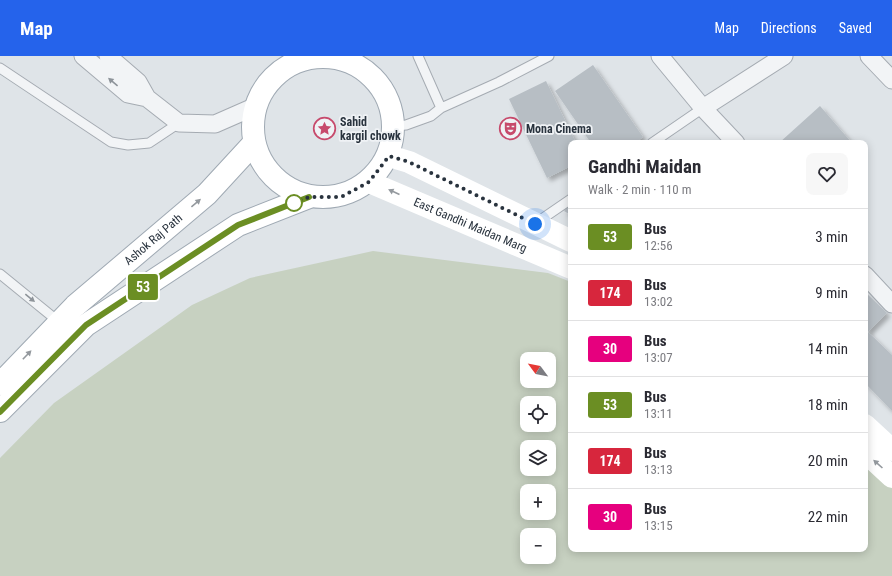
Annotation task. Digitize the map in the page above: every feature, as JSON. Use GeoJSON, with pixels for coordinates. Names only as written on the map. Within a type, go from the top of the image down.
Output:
{"type":"FeatureCollection","features":[{"type":"Feature","properties":{"kind":"main road"},"geometry":{"type":"LineString","coordinates":[[0,412],[86,325],[238,225],[309,197],[341,197],[369,182],[389,156],[395,126],[388,96],[370,64],[317,56],[293,60],[269,81],[256,106],[252,124],[254,143],[264,168],[284,187],[309,197]]}},
{"type":"Feature","properties":{"kind":"main road","name":"Ashok Raj Path"},"geometry":{"type":"LineString","coordinates":[[0,384],[75,306],[207,194],[254,143]]}},
{"type":"Feature","properties":{"kind":"main road"},"geometry":{"type":"LineString","coordinates":[[389,156],[409,162],[568,240]]}},
{"type":"Feature","properties":{"kind":"main road","name":"East Gandhi Maidan Marg"},"geometry":{"type":"LineString","coordinates":[[369,182],[568,267]]}},
{"type":"Feature","properties":{"kind":"main road"},"geometry":{"type":"LineString","coordinates":[[868,428],[892,450]]}},
{"type":"Feature","properties":{"kind":"main road"},"geometry":{"type":"LineString","coordinates":[[868,455],[892,476]]}},
{"type":"Feature","properties":{"kind":"street"},"geometry":{"type":"LineString","coordinates":[[83,56],[128,94],[147,98]]}},
{"type":"Feature","properties":{"kind":"street"},"geometry":{"type":"LineString","coordinates":[[108,56],[138,82],[147,98],[179,123],[215,124],[256,106]]}},
{"type":"Feature","properties":{"kind":"street"},"geometry":{"type":"LineString","coordinates":[[660,56],[703,108],[733,140]]}},
{"type":"Feature","properties":{"kind":"street"},"geometry":{"type":"LineString","coordinates":[[703,108],[784,56]]}},
{"type":"Feature","properties":{"kind":"street"},"geometry":{"type":"LineString","coordinates":[[869,56],[892,80]]}},
{"type":"Feature","properties":{"kind":"street"},"geometry":{"type":"LineString","coordinates":[[868,278],[892,304]]}},
{"type":"Feature","properties":{"kind":"lane"},"geometry":{"type":"LineString","coordinates":[[418,56],[441,108]]}},
{"type":"Feature","properties":{"kind":"lane"},"geometry":{"type":"LineString","coordinates":[[395,126],[406,126],[431,116],[441,108],[499,82],[549,56]]}},
{"type":"Feature","properties":{"kind":"lane"},"geometry":{"type":"LineString","coordinates":[[0,68],[111,142],[128,145],[149,143],[179,123]]}},
{"type":"Feature","properties":{"kind":"lane"},"geometry":{"type":"LineString","coordinates":[[656,140],[703,108]]}},
{"type":"Feature","properties":{"kind":"lane"},"geometry":{"type":"LineString","coordinates":[[535,224],[568,201]]}},
{"type":"Feature","properties":{"kind":"lane"},"geometry":{"type":"LineString","coordinates":[[0,274],[59,322]]}},
{"type":"Feature","properties":{"kind":"green space"},"geometry":{"type":"Polygon","coordinates":[[[373,251],[548,273],[568,281],[568,552],[868,552],[868,461],[892,485],[892,576],[0,576],[0,458],[54,403],[192,305],[250,278],[373,251]]]}},
{"type":"Feature","properties":{"kind":"building"},"geometry":{"type":"Polygon","coordinates":[[[593,65],[643,137],[639,140],[589,140],[555,91],[593,65]]]}},
{"type":"Feature","properties":{"kind":"building"},"geometry":{"type":"Polygon","coordinates":[[[546,81],[575,140],[568,140],[568,168],[547,178],[509,99],[546,81]]]}},
{"type":"Feature","properties":{"kind":"building"},"geometry":{"type":"Polygon","coordinates":[[[820,106],[849,140],[782,140],[820,106]]]}},
{"type":"Feature","properties":{"kind":"building"},"geometry":{"type":"Polygon","coordinates":[[[568,206],[568,213],[564,211],[568,206]]]}},
{"type":"Feature","properties":{"kind":"building"},"geometry":{"type":"Polygon","coordinates":[[[868,295],[887,313],[868,332],[868,295]]]}},
{"type":"Feature","properties":{"kind":"building"},"geometry":{"type":"Polygon","coordinates":[[[868,332],[892,355],[892,411],[868,386],[868,332]]]}},
{"type":"Feature","properties":{"kind":"bus line","name":"53"},"geometry":{"type":"LineString","coordinates":[[0,412],[86,325],[238,225],[309,197]]}},
{"type":"Feature","properties":{"kind":"place","name":"Sahid kargil chowk"},"geometry":{"type":"Point","coordinates":[324,129]}},
{"type":"Feature","properties":{"kind":"place","name":"Mona Cinema"},"geometry":{"type":"Point","coordinates":[510,129]}},
{"type":"Feature","properties":{"kind":"route"},"geometry":{"type":"LineString","coordinates":[[294,203],[309,197],[341,197],[369,182],[389,156],[409,162],[535,224]]}}]}
